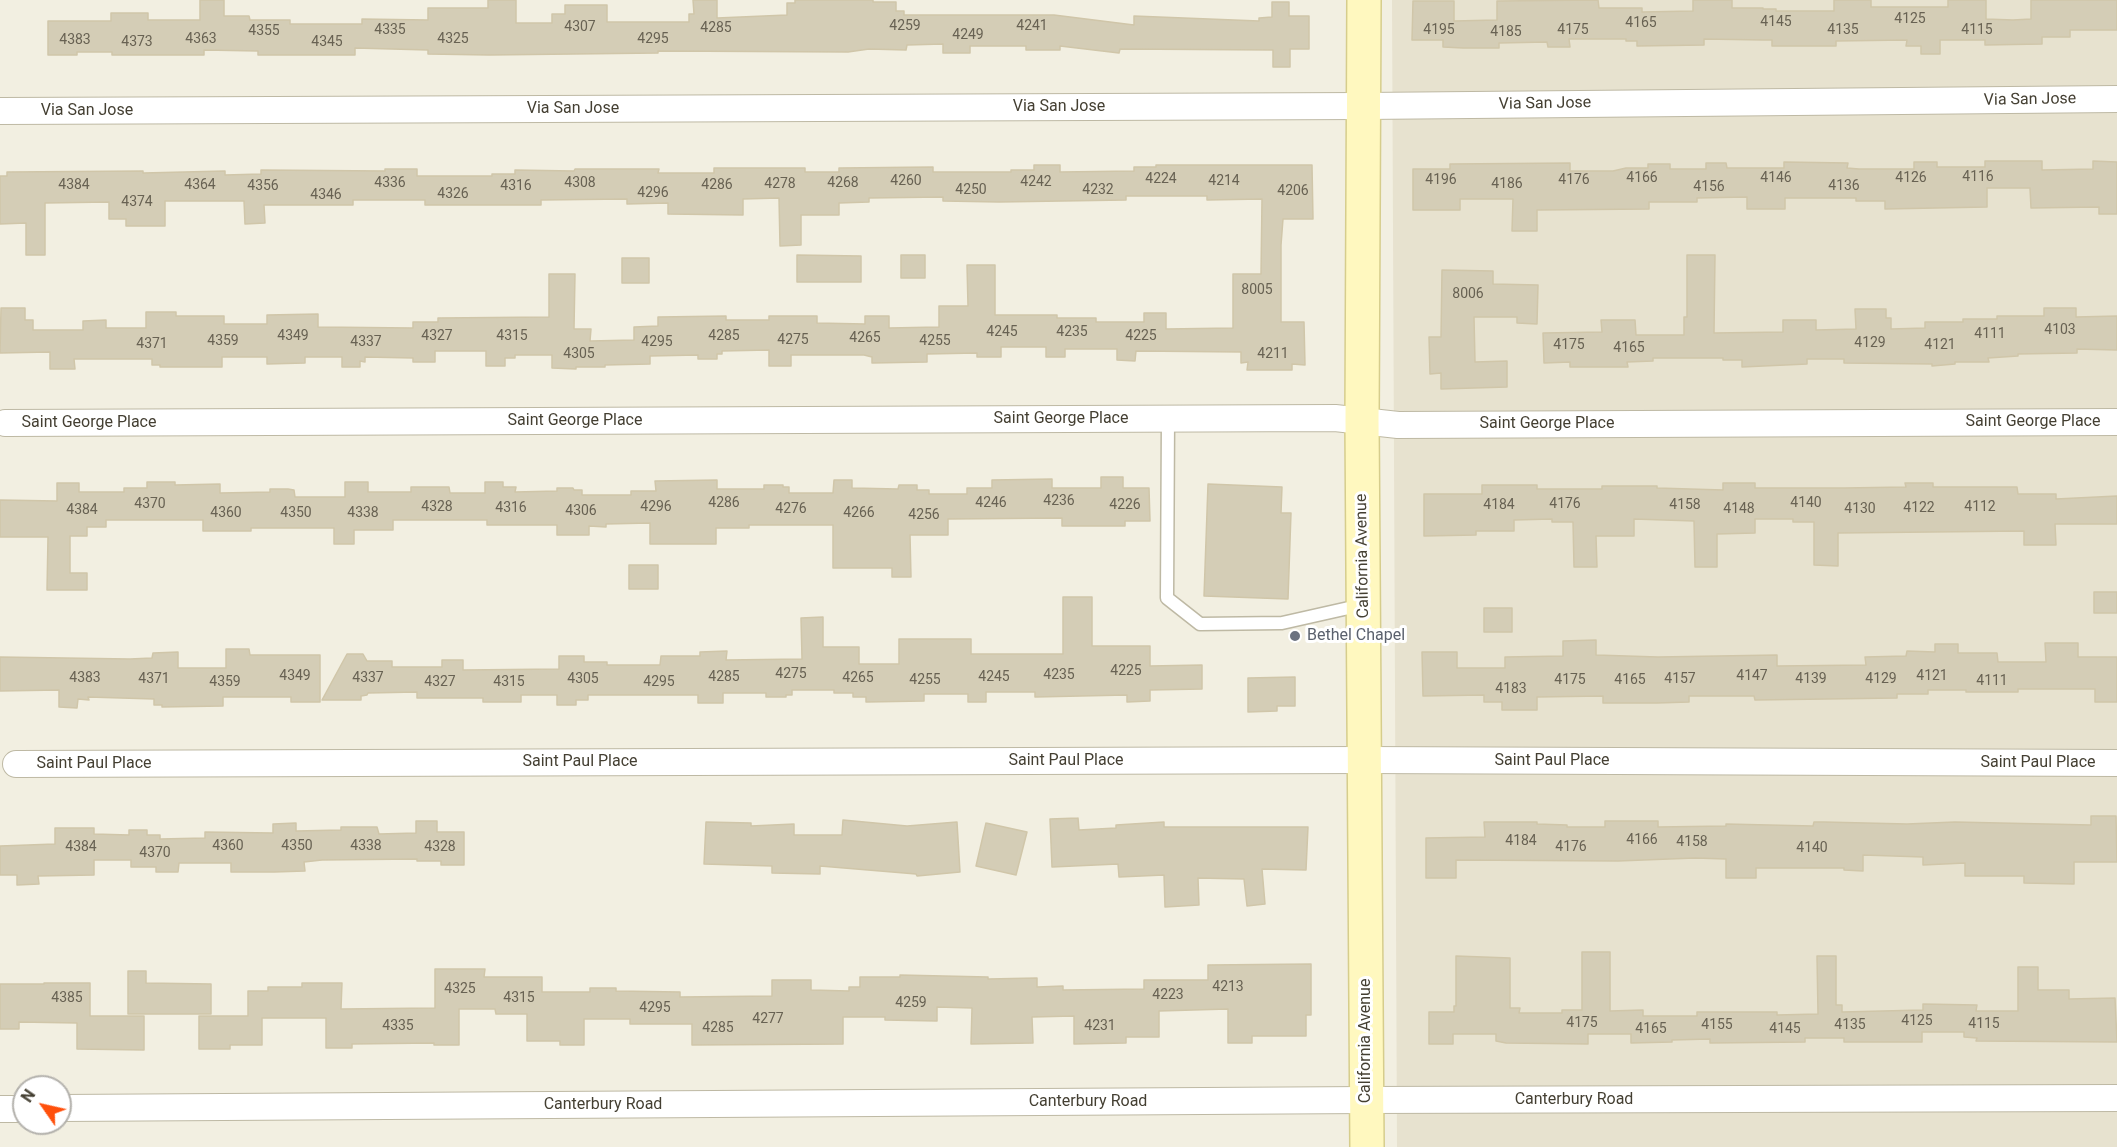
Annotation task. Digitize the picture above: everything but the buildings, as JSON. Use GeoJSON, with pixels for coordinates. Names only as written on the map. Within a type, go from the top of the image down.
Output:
{"type":"FeatureCollection","features":[{"type":"Feature","properties":{"kind":"main road","name":"California Avenue"},"geometry":{"type":"LineString","coordinates":[[1364,0],[1362,421],[1367,1147]]}},
{"type":"Feature","properties":{"kind":"street","name":"Via San Jose"},"geometry":{"type":"LineString","coordinates":[[0,111],[1364,106],[2117,99]]}},
{"type":"Feature","properties":{"kind":"street","name":"Saint George Place"},"geometry":{"type":"LineString","coordinates":[[5,423],[1168,418],[1335,418],[1398,425],[2117,422]]}},
{"type":"Feature","properties":{"kind":"street","name":"Saint Paul Place"},"geometry":{"type":"LineString","coordinates":[[16,764],[1365,760],[2117,763]]}},
{"type":"Feature","properties":{"kind":"street","name":"Canterbury Road"},"geometry":{"type":"LineString","coordinates":[[72,1108],[2117,1098]]}},
{"type":"Feature","properties":{"kind":"lane"},"geometry":{"type":"LineString","coordinates":[[1168,418],[1167,598],[1200,624],[1282,623],[1364,605]]}},
{"type":"Feature","properties":{"kind":"shaded area"},"geometry":{"type":"Polygon","coordinates":[[[1392,0],[2117,0],[2117,1147],[1397,1147],[1392,0]]]}},
{"type":"Feature","properties":{"kind":"place","name":"Bethel Chapel"},"geometry":{"type":"Point","coordinates":[1295,636]}}]}
